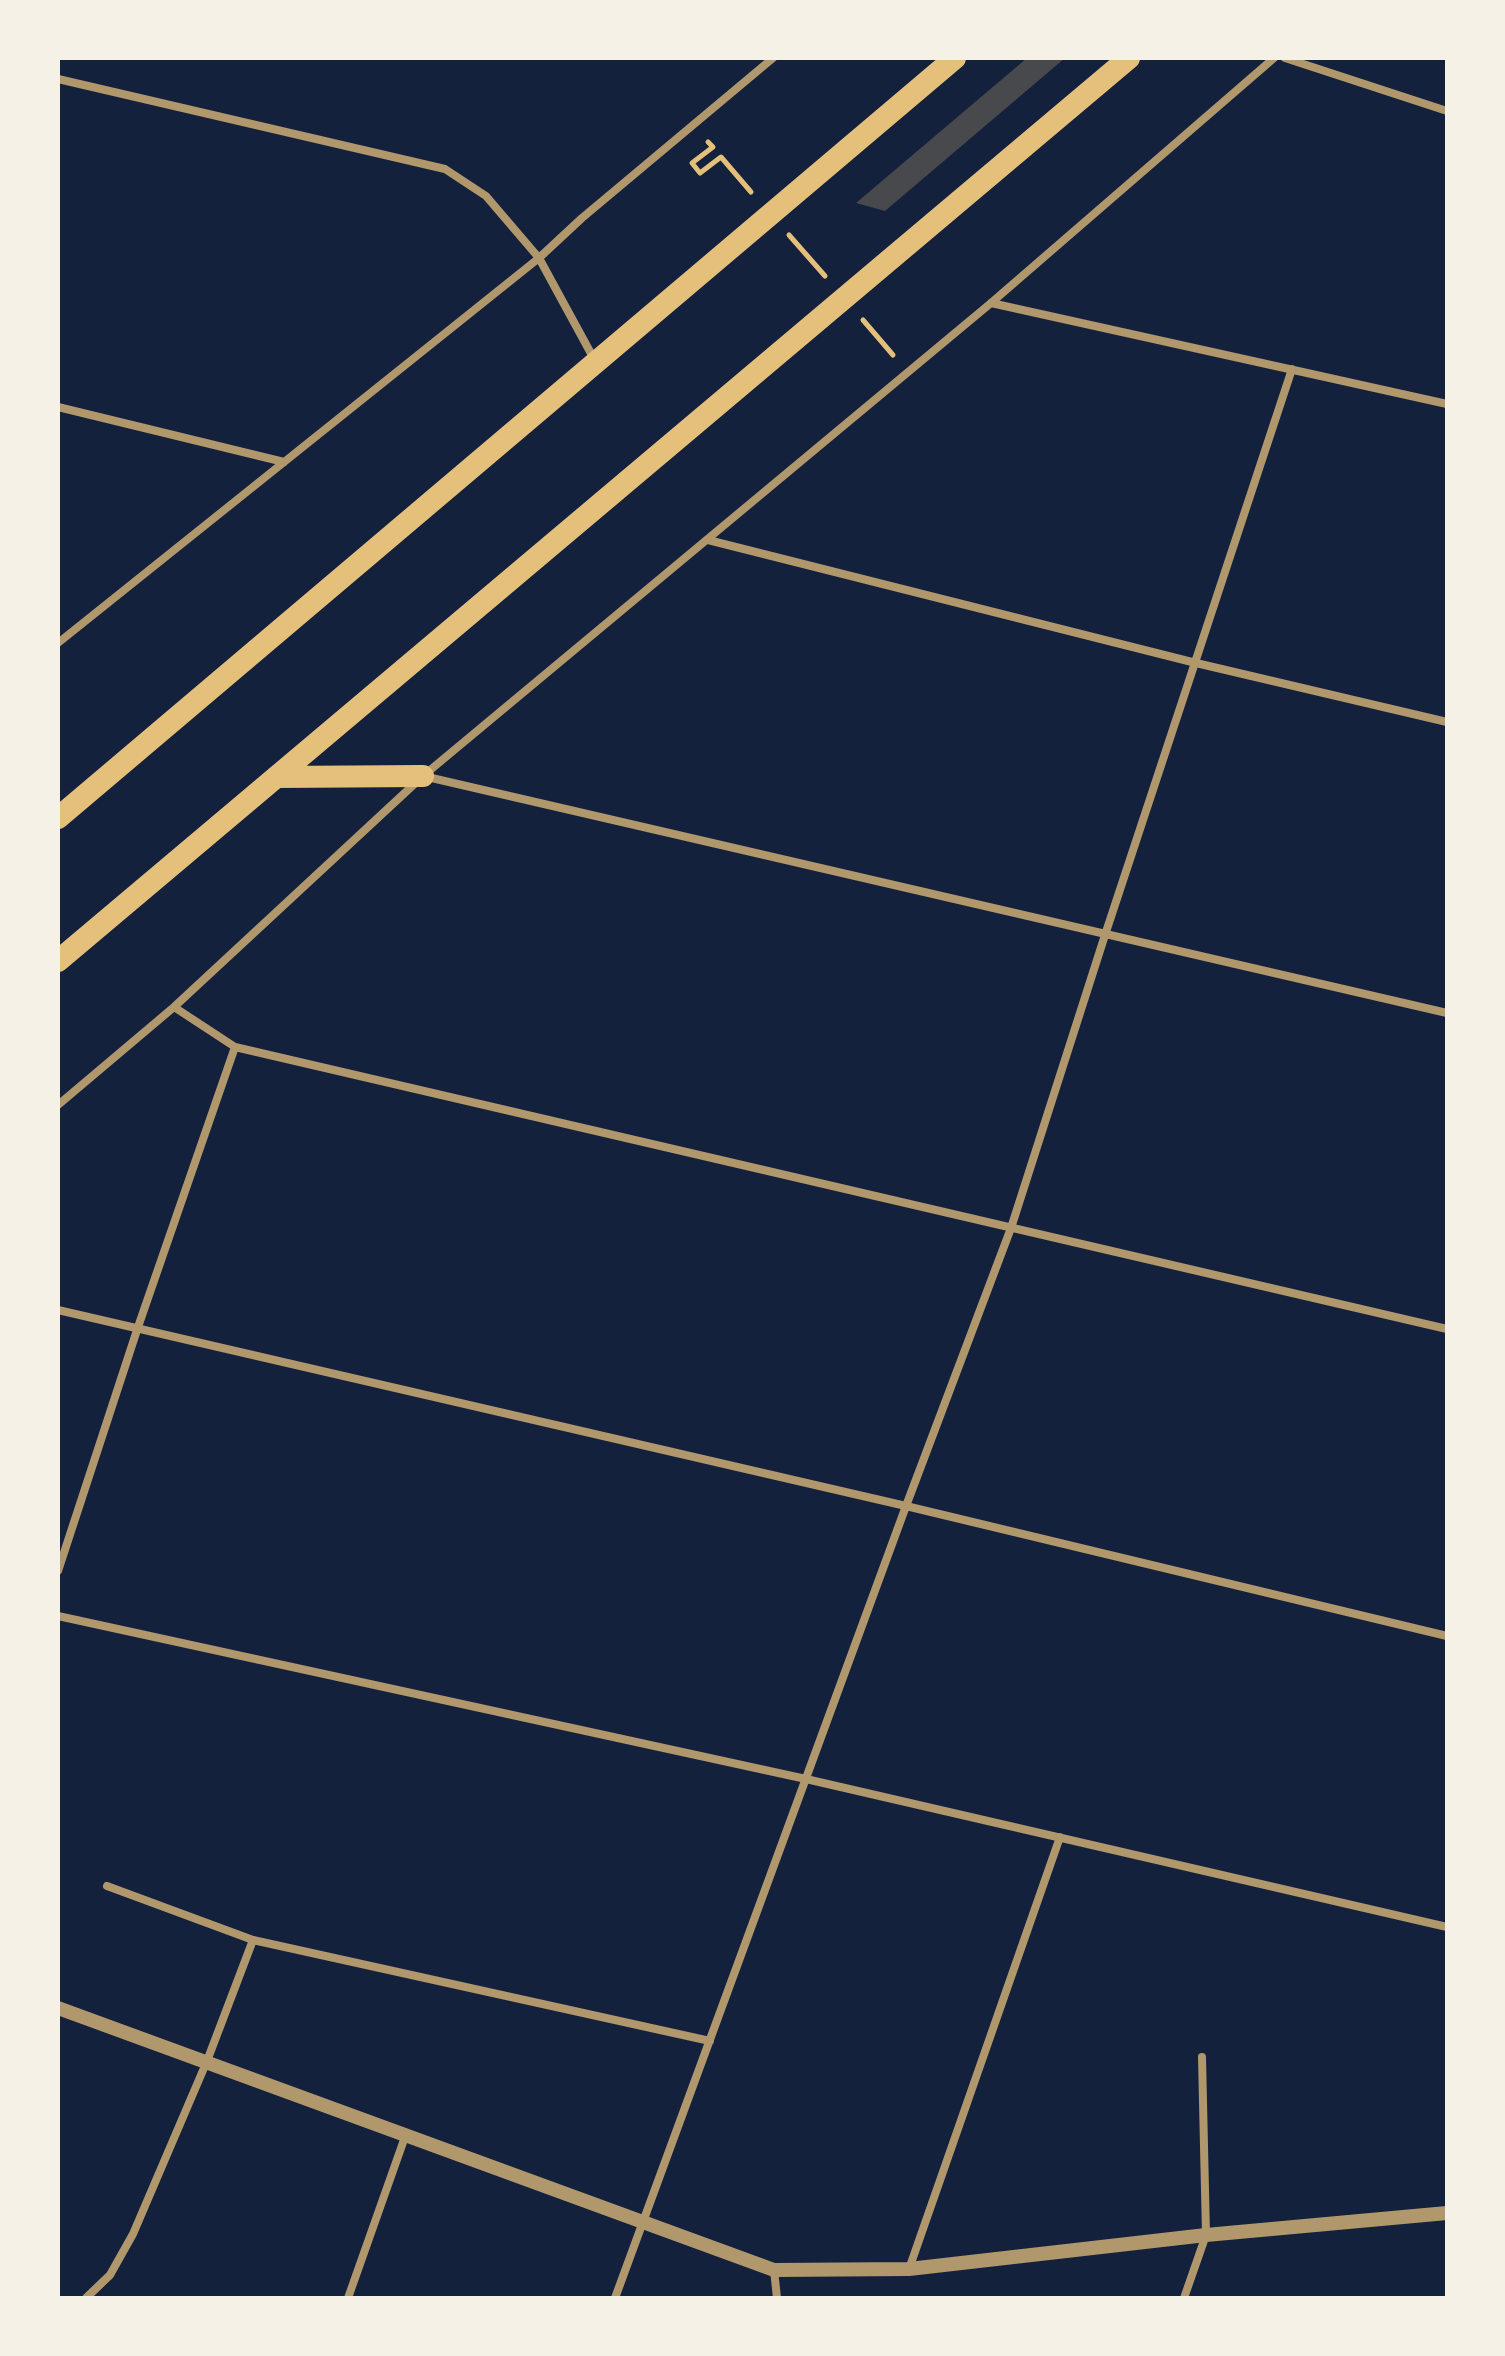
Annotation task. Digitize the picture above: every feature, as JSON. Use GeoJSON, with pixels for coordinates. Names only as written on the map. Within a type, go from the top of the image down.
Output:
{"type":"FeatureCollection","features":[{"type":"Feature","properties":{"kind":"highway"},"geometry":{"type":"LineString","coordinates":[[58,818],[955,58]]}},
{"type":"Feature","properties":{"kind":"highway"},"geometry":{"type":"LineString","coordinates":[[58,961],[1129,58]]}},
{"type":"Feature","properties":{"kind":"highway"},"geometry":{"type":"LineString","coordinates":[[276,777],[423,776]]}},
{"type":"Feature","properties":{"kind":"street"},"geometry":{"type":"LineString","coordinates":[[58,643],[539,258],[582,218],[773,58]]}},
{"type":"Feature","properties":{"kind":"street"},"geometry":{"type":"LineString","coordinates":[[58,1105],[174,1007],[423,776],[991,303],[1274,58]]}},
{"type":"Feature","properties":{"kind":"street"},"geometry":{"type":"LineString","coordinates":[[1285,58],[1447,111]]}},
{"type":"Feature","properties":{"kind":"street"},"geometry":{"type":"LineString","coordinates":[[58,79],[445,169],[486,196],[539,258],[595,361]]}},
{"type":"Feature","properties":{"kind":"street"},"geometry":{"type":"LineString","coordinates":[[991,303],[1447,404]]}},
{"type":"Feature","properties":{"kind":"street"},"geometry":{"type":"LineString","coordinates":[[615,2298],[1011,1228],[1292,369]]}},
{"type":"Feature","properties":{"kind":"street"},"geometry":{"type":"LineString","coordinates":[[58,407],[284,462]]}},
{"type":"Feature","properties":{"kind":"street"},"geometry":{"type":"LineString","coordinates":[[708,540],[1196,663],[1447,722]]}},
{"type":"Feature","properties":{"kind":"street"},"geometry":{"type":"LineString","coordinates":[[423,776],[1447,1013]]}},
{"type":"Feature","properties":{"kind":"street"},"geometry":{"type":"LineString","coordinates":[[174,1007],[235,1047],[1447,1329]]}},
{"type":"Feature","properties":{"kind":"street"},"geometry":{"type":"LineString","coordinates":[[58,1571],[235,1047]]}},
{"type":"Feature","properties":{"kind":"street"},"geometry":{"type":"LineString","coordinates":[[58,1310],[906,1506],[1447,1636]]}},
{"type":"Feature","properties":{"kind":"street"},"geometry":{"type":"LineString","coordinates":[[58,1616],[806,1779],[1447,1927]]}},
{"type":"Feature","properties":{"kind":"street"},"geometry":{"type":"LineString","coordinates":[[909,2269],[1060,1837]]}},
{"type":"Feature","properties":{"kind":"street"},"geometry":{"type":"LineString","coordinates":[[107,1886],[253,1940],[710,2041]]}},
{"type":"Feature","properties":{"kind":"street"},"geometry":{"type":"LineString","coordinates":[[86,2298],[110,2275],[133,2234],[207,2061],[253,1940]]}},
{"type":"Feature","properties":{"kind":"street"},"geometry":{"type":"LineString","coordinates":[[58,2008],[774,2270],[909,2269],[1206,2235],[1447,2213]]}},
{"type":"Feature","properties":{"kind":"street"},"geometry":{"type":"LineString","coordinates":[[1184,2298],[1206,2235],[1202,2057]]}},
{"type":"Feature","properties":{"kind":"street"},"geometry":{"type":"LineString","coordinates":[[348,2298],[406,2134]]}},
{"type":"Feature","properties":{"kind":"street"},"geometry":{"type":"LineString","coordinates":[[774,2270],[777,2298]]}},
{"type":"Feature","properties":{"kind":"path"},"geometry":{"type":"LineString","coordinates":[[713,147],[692,163],[700,173],[721,157],[752,192]]}},
{"type":"Feature","properties":{"kind":"path"},"geometry":{"type":"LineString","coordinates":[[782,227],[833,286]]}},
{"type":"Feature","properties":{"kind":"path"},"geometry":{"type":"LineString","coordinates":[[854,309],[895,356]]}},
{"type":"Feature","properties":{"kind":"building"},"geometry":{"type":"Polygon","coordinates":[[[1027,58],[1065,58],[885,211],[856,203],[1027,58]]]}}]}
